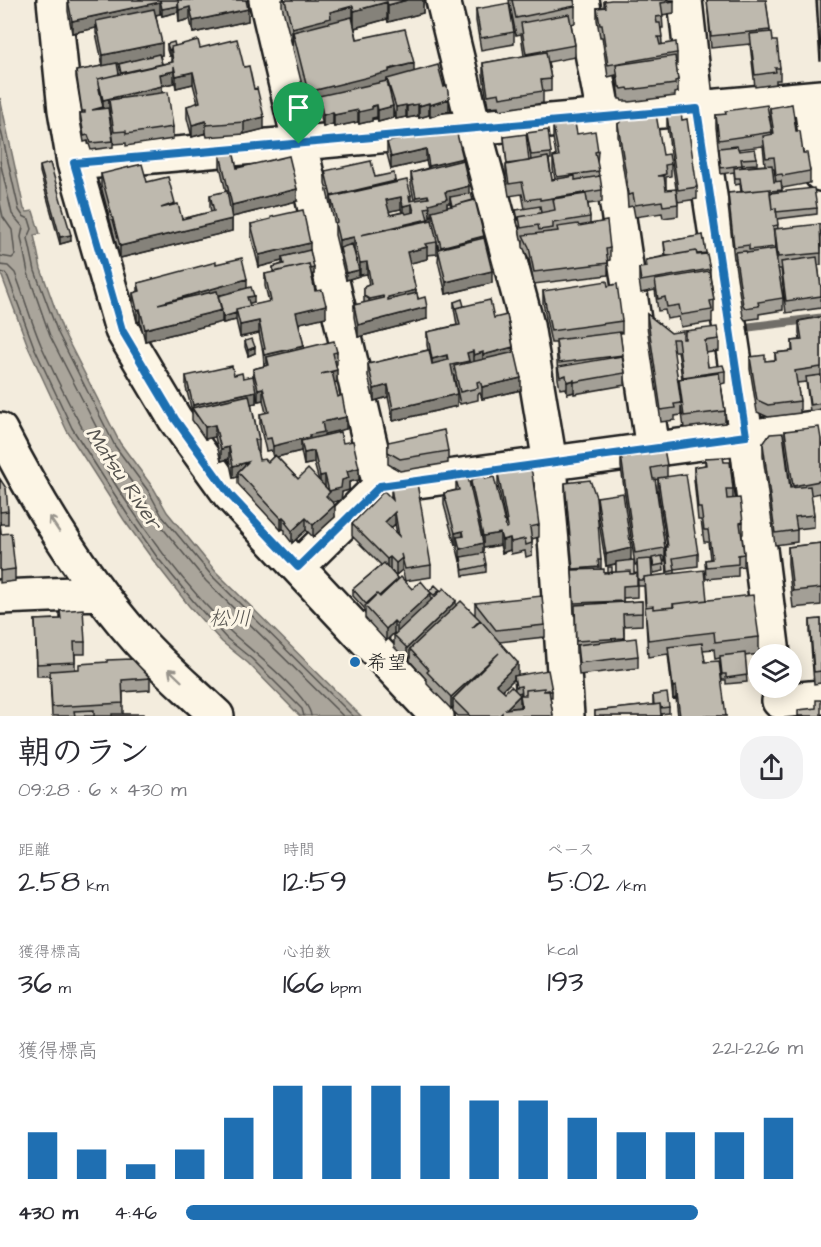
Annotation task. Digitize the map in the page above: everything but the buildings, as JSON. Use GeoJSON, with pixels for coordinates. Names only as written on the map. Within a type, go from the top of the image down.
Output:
{"type":"FeatureCollection","features":[{"type":"Feature","properties":{"kind":"street"},"geometry":{"type":"LineString","coordinates":[[54,0],[65,110],[74,163],[122,330],[175,419],[230,495],[437,716]]}},
{"type":"Feature","properties":{"kind":"street"},"geometry":{"type":"LineString","coordinates":[[266,0],[380,486]]}},
{"type":"Feature","properties":{"kind":"street"},"geometry":{"type":"LineString","coordinates":[[442,0],[527,325],[550,463],[567,716]]}},
{"type":"Feature","properties":{"kind":"street"},"geometry":{"type":"LineString","coordinates":[[582,0],[604,116],[652,450]]}},
{"type":"Feature","properties":{"kind":"street"},"geometry":{"type":"LineString","coordinates":[[685,0],[697,109],[746,436],[772,644]]}},
{"type":"Feature","properties":{"kind":"street"},"geometry":{"type":"LineString","coordinates":[[74,163],[815,97],[821,174]]}},
{"type":"Feature","properties":{"kind":"street"},"geometry":{"type":"LineString","coordinates":[[298,567],[380,486],[821,427]]}},
{"type":"Feature","properties":{"kind":"street"},"geometry":{"type":"LineString","coordinates":[[0,430],[29,487],[99,593],[139,641],[217,716]]}},
{"type":"Feature","properties":{"kind":"street"},"geometry":{"type":"LineString","coordinates":[[0,597],[99,593]]}},
{"type":"Feature","properties":{"kind":"street"},"geometry":{"type":"LineString","coordinates":[[779,701],[821,697]]}},
{"type":"Feature","properties":{"kind":"water","name":"松川"},"geometry":{"type":"Polygon","coordinates":[[[0,98],[24,209],[27,212],[33,211],[40,234],[34,235],[41,269],[63,331],[120,443],[154,489],[167,512],[216,572],[361,716],[300,716],[248,663],[222,642],[189,606],[153,560],[124,520],[67,431],[29,349],[0,271],[0,98]]]}},
{"type":"Feature","properties":{"kind":"waterway"},"geometry":{"type":"LineString","coordinates":[[741,328],[821,318]]}},
{"type":"Feature","properties":{"kind":"place","name":"希望"},"geometry":{"type":"Point","coordinates":[355,662]}},
{"type":"Feature","properties":{"kind":"route"},"geometry":{"type":"LineString","coordinates":[[697,109],[746,436],[380,486],[298,567],[230,495],[175,419],[122,330],[74,163],[299,144],[697,109]]}},
{"type":"Feature","properties":{"kind":"water label","name":"Matsu River"},"geometry":{"type":"Point","coordinates":[124,478]}}]}
